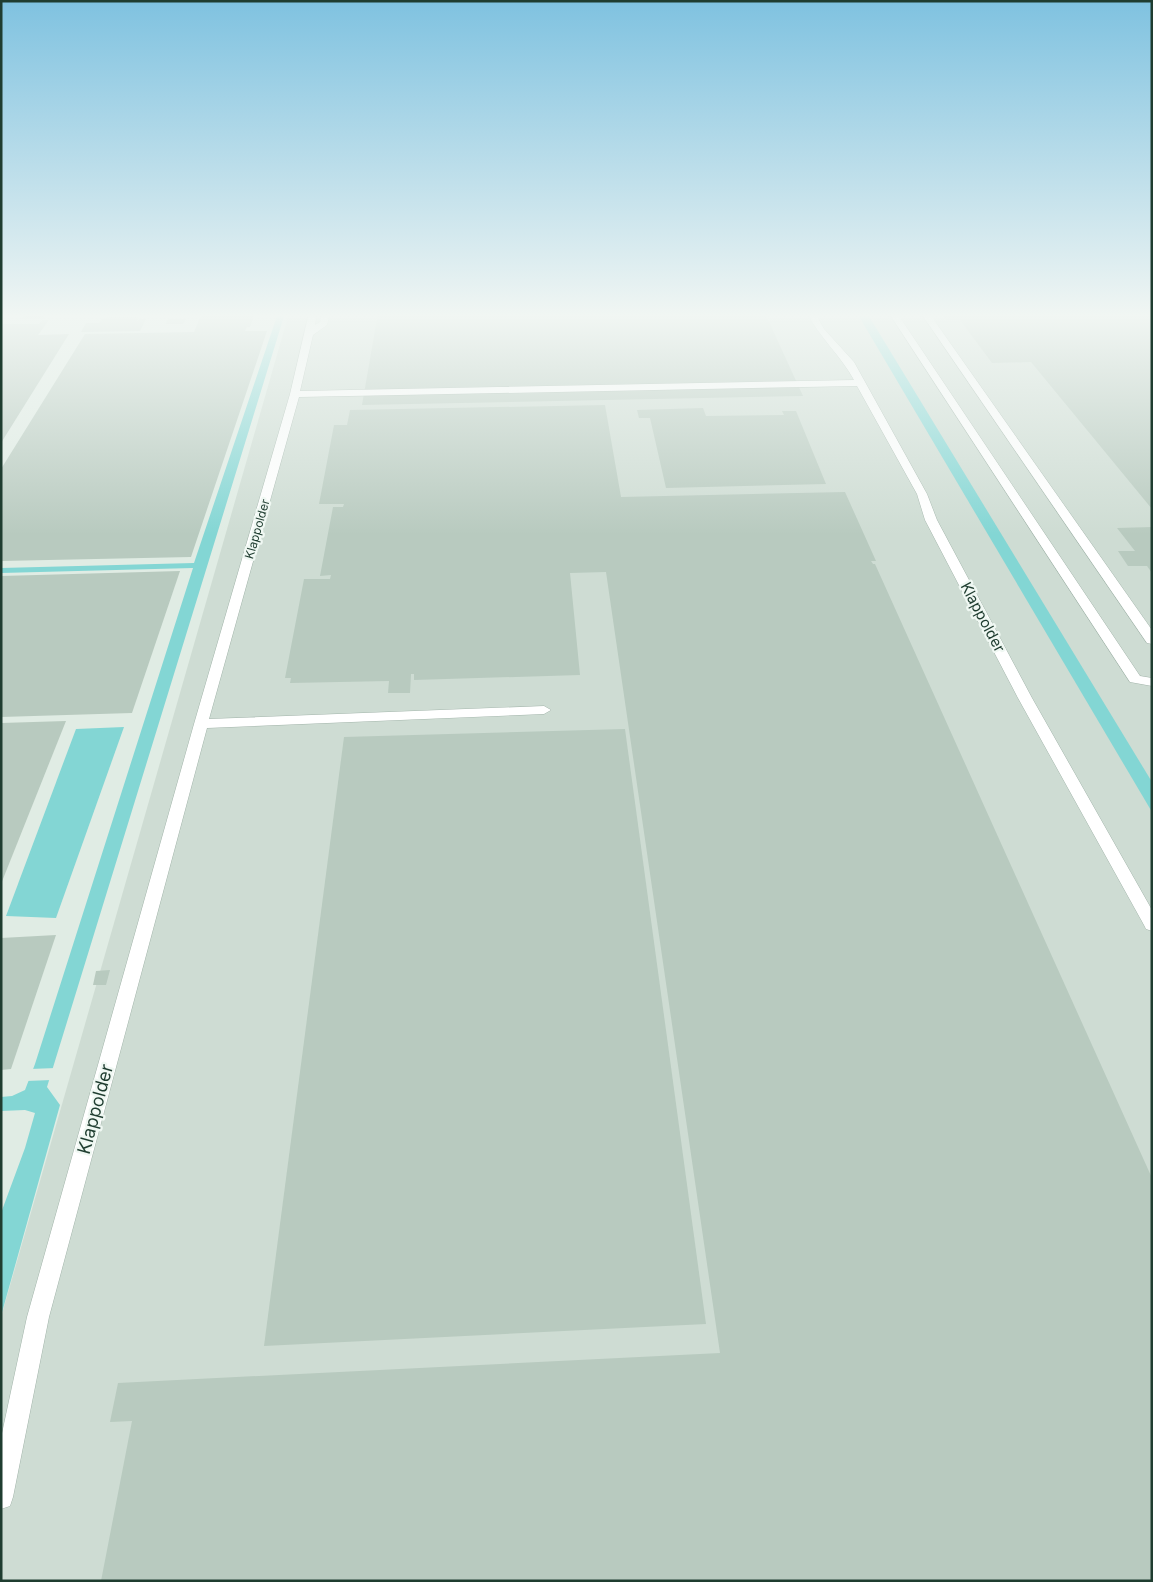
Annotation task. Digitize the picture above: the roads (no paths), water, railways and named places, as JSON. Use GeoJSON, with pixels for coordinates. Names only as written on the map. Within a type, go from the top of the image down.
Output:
{"type":"FeatureCollection","features":[{"type":"Feature","properties":{"kind":"lane","name":"Klappolder"},"geometry":{"type":"LineString","coordinates":[[1,1497],[38,1317],[201,724],[297,387]]}},
{"type":"Feature","properties":{"kind":"lane"},"geometry":{"type":"LineString","coordinates":[[295,394],[664,387]]}},
{"type":"Feature","properties":{"kind":"lane","name":"Klappolder"},"geometry":{"type":"LineString","coordinates":[[863,387],[922,494],[931,520],[1025,698],[1152,925]]}},
{"type":"Feature","properties":{"kind":"lane"},"geometry":{"type":"LineString","coordinates":[[942,387],[1135,679],[1152,682]]}},
{"type":"Feature","properties":{"kind":"lane"},"geometry":{"type":"LineString","coordinates":[[977,387],[1152,640]]}},
{"type":"Feature","properties":{"kind":"lane"},"geometry":{"type":"LineString","coordinates":[[201,724],[544,710]]}},
{"type":"Feature","properties":{"kind":"water"},"geometry":{"type":"Polygon","coordinates":[[[253,387],[262,387],[47,1087],[60,1105],[1,1316],[1,1213],[25,1148],[35,1113],[25,1110],[1,1111],[1,1097],[12,1096],[25,1090],[35,1064],[193,568],[1,573],[1,568],[194,563],[253,387]]]}},
{"type":"Feature","properties":{"kind":"water"},"geometry":{"type":"Polygon","coordinates":[[[901,387],[912,387],[1152,782],[1152,812],[901,387]]]}},
{"type":"Feature","properties":{"kind":"water"},"geometry":{"type":"Polygon","coordinates":[[[124,727],[56,918],[6,916],[76,729],[124,727]]]}}]}
